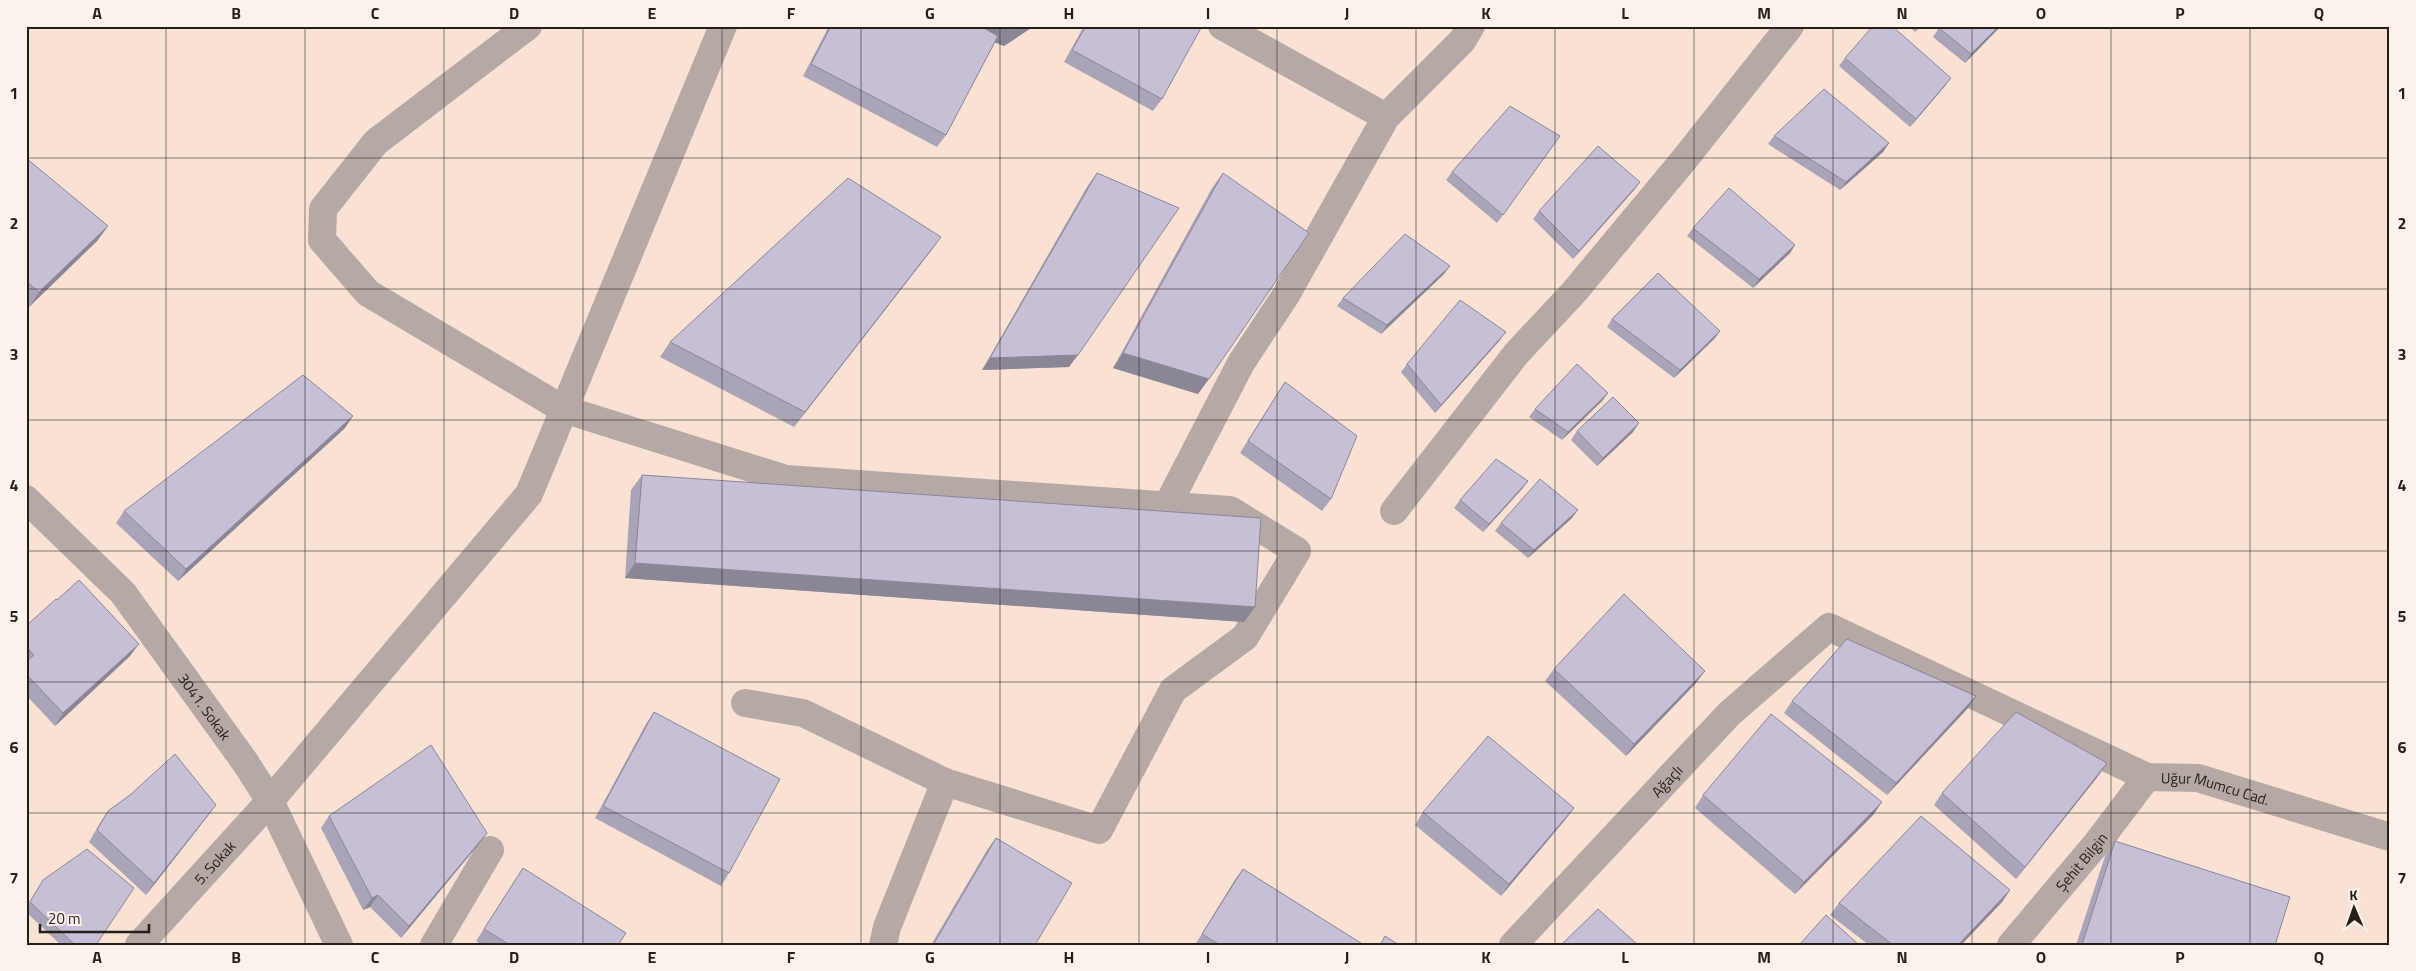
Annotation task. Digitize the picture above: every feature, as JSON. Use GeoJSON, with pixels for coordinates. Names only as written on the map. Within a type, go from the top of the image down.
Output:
{"type":"FeatureCollection","features":[{"type":"Feature","properties":{"kind":"street"},"geometry":{"type":"LineString","coordinates":[[528,26],[376,142],[323,209],[322,240],[368,293],[563,409],[786,479],[846,485],[1168,504],[1230,510],[1297,551],[1245,637],[1173,690],[1099,830],[945,782],[803,713],[745,703]]}},
{"type":"Feature","properties":{"kind":"street","name":"5. Sokak"},"geometry":{"type":"LineString","coordinates":[[138,945],[270,801],[529,494],[724,26]]}},
{"type":"Feature","properties":{"kind":"street"},"geometry":{"type":"LineString","coordinates":[[1222,26],[1386,117]]}},
{"type":"Feature","properties":{"kind":"street"},"geometry":{"type":"LineString","coordinates":[[1168,504],[1240,363],[1286,295],[1386,117],[1462,41],[1470,26]]}},
{"type":"Feature","properties":{"kind":"street"},"geometry":{"type":"LineString","coordinates":[[1394,511],[1516,354],[1574,292],[1683,161],[1790,26]]}},
{"type":"Feature","properties":{"kind":"street","name":"3041. Sokak"},"geometry":{"type":"LineString","coordinates":[[26,499],[123,593],[245,762],[270,801],[339,945]]}},
{"type":"Feature","properties":{"kind":"street","name":"Uğur Mumcu Cad."},"geometry":{"type":"LineString","coordinates":[[1829,627],[2147,777],[2198,778],[2390,837]]}},
{"type":"Feature","properties":{"kind":"street","name":"Ağaçlı"},"geometry":{"type":"LineString","coordinates":[[1513,945],[1729,714],[1829,627]]}},
{"type":"Feature","properties":{"kind":"street","name":"Şehit Bilgin"},"geometry":{"type":"LineString","coordinates":[[2011,945],[2097,844],[2147,777]]}},
{"type":"Feature","properties":{"kind":"street"},"geometry":{"type":"LineString","coordinates":[[883,945],[887,927],[945,782]]}},
{"type":"Feature","properties":{"kind":"street"},"geometry":{"type":"LineString","coordinates":[[434,945],[490,850]]}},
{"type":"Feature","properties":{"kind":"building"},"geometry":{"type":"Polygon","coordinates":[[[831,26],[980,26],[998,36],[946,135],[811,64],[831,26]]]}},
{"type":"Feature","properties":{"kind":"building"},"geometry":{"type":"Polygon","coordinates":[[[1004,26],[1021,26],[1014,30],[1004,26]]]}},
{"type":"Feature","properties":{"kind":"building"},"geometry":{"type":"Polygon","coordinates":[[[1086,26],[1202,26],[1162,99],[1072,50],[1086,26]]]}},
{"type":"Feature","properties":{"kind":"building"},"geometry":{"type":"Polygon","coordinates":[[[1873,26],[1892,26],[1951,78],[1916,119],[1845,58],[1873,26]]]}},
{"type":"Feature","properties":{"kind":"building"},"geometry":{"type":"Polygon","coordinates":[[[1941,26],[1999,26],[1971,54],[1939,28],[1941,26]]]}},
{"type":"Feature","properties":{"kind":"building"},"geometry":{"type":"Polygon","coordinates":[[[1824,89],[1889,143],[1846,182],[1774,136],[1824,89]]]}},
{"type":"Feature","properties":{"kind":"building"},"geometry":{"type":"Polygon","coordinates":[[[1510,106],[1560,136],[1503,215],[1452,172],[1510,106]]]}},
{"type":"Feature","properties":{"kind":"building"},"geometry":{"type":"Polygon","coordinates":[[[1598,146],[1640,182],[1579,251],[1539,211],[1598,146]]]}},
{"type":"Feature","properties":{"kind":"building"},"geometry":{"type":"Polygon","coordinates":[[[26,158],[108,226],[39,292],[26,281],[26,158]]]}},
{"type":"Feature","properties":{"kind":"building"},"geometry":{"type":"Polygon","coordinates":[[[1097,173],[1179,208],[1078,355],[990,358],[1097,173]]]}},
{"type":"Feature","properties":{"kind":"building"},"geometry":{"type":"Polygon","coordinates":[[[1223,173],[1309,233],[1209,379],[1123,353],[1223,173]]]}},
{"type":"Feature","properties":{"kind":"building"},"geometry":{"type":"Polygon","coordinates":[[[848,178],[941,237],[805,412],[670,342],[848,178]]]}},
{"type":"Feature","properties":{"kind":"building"},"geometry":{"type":"Polygon","coordinates":[[[1729,188],[1795,245],[1759,279],[1693,228],[1729,188]]]}},
{"type":"Feature","properties":{"kind":"building"},"geometry":{"type":"Polygon","coordinates":[[[1405,234],[1450,266],[1387,325],[1343,298],[1405,234]]]}},
{"type":"Feature","properties":{"kind":"building"},"geometry":{"type":"Polygon","coordinates":[[[1658,273],[1720,331],[1680,370],[1612,319],[1658,273]]]}},
{"type":"Feature","properties":{"kind":"building"},"geometry":{"type":"Polygon","coordinates":[[[1460,300],[1506,332],[1441,405],[1407,364],[1460,300]]]}},
{"type":"Feature","properties":{"kind":"building"},"geometry":{"type":"Polygon","coordinates":[[[1577,364],[1608,393],[1568,432],[1535,409],[1577,364]]]}},
{"type":"Feature","properties":{"kind":"building"},"geometry":{"type":"Polygon","coordinates":[[[303,375],[353,416],[186,569],[124,511],[303,375]]]}},
{"type":"Feature","properties":{"kind":"building"},"geometry":{"type":"Polygon","coordinates":[[[1285,382],[1357,436],[1331,499],[1248,441],[1285,382]]]}},
{"type":"Feature","properties":{"kind":"building"},"geometry":{"type":"Polygon","coordinates":[[[1613,397],[1639,423],[1603,458],[1577,431],[1613,397]]]}},
{"type":"Feature","properties":{"kind":"building"},"geometry":{"type":"Polygon","coordinates":[[[1496,459],[1528,481],[1489,524],[1460,500],[1496,459]]]}},
{"type":"Feature","properties":{"kind":"building"},"geometry":{"type":"Polygon","coordinates":[[[642,475],[1261,518],[1255,607],[635,563],[642,475]]]}},
{"type":"Feature","properties":{"kind":"building"},"geometry":{"type":"Polygon","coordinates":[[[1540,479],[1578,510],[1534,550],[1501,523],[1540,479]]]}},
{"type":"Feature","properties":{"kind":"building"},"geometry":{"type":"Polygon","coordinates":[[[79,580],[139,644],[63,713],[26,674],[26,662],[34,655],[26,647],[26,626],[79,580]]]}},
{"type":"Feature","properties":{"kind":"building"},"geometry":{"type":"Polygon","coordinates":[[[1624,594],[1705,671],[1634,744],[1554,669],[1624,594]]]}},
{"type":"Feature","properties":{"kind":"building"},"geometry":{"type":"Polygon","coordinates":[[[1847,639],[1976,696],[1896,783],[1792,701],[1847,639]]]}},
{"type":"Feature","properties":{"kind":"building"},"geometry":{"type":"Polygon","coordinates":[[[654,712],[780,779],[729,873],[603,806],[654,712]]]}},
{"type":"Feature","properties":{"kind":"building"},"geometry":{"type":"Polygon","coordinates":[[[2016,712],[2107,763],[2025,867],[1942,793],[2016,712]]]}},
{"type":"Feature","properties":{"kind":"building"},"geometry":{"type":"Polygon","coordinates":[[[1771,714],[1882,802],[1804,882],[1703,795],[1771,714]]]}},
{"type":"Feature","properties":{"kind":"building"},"geometry":{"type":"Polygon","coordinates":[[[1488,736],[1574,808],[1509,884],[1423,812],[1488,736]]]}},
{"type":"Feature","properties":{"kind":"building"},"geometry":{"type":"Polygon","coordinates":[[[431,745],[487,833],[409,926],[378,895],[372,898],[329,816],[431,745]]]}},
{"type":"Feature","properties":{"kind":"building"},"geometry":{"type":"Polygon","coordinates":[[[175,754],[216,805],[154,883],[97,830],[108,811],[130,795],[175,754]]]}},
{"type":"Feature","properties":{"kind":"building"},"geometry":{"type":"Polygon","coordinates":[[[1921,816],[2010,890],[1958,945],[1893,945],[1839,903],[1921,816]]]}},
{"type":"Feature","properties":{"kind":"building"},"geometry":{"type":"Polygon","coordinates":[[[996,838],[1072,883],[1035,945],[933,945],[996,838]]]}},
{"type":"Feature","properties":{"kind":"building"},"geometry":{"type":"Polygon","coordinates":[[[2115,841],[2290,897],[2275,945],[2082,945],[2115,841]]]}},
{"type":"Feature","properties":{"kind":"building"},"geometry":{"type":"Polygon","coordinates":[[[87,849],[134,888],[96,945],[75,945],[30,902],[43,880],[87,849]]]}},
{"type":"Feature","properties":{"kind":"building"},"geometry":{"type":"Polygon","coordinates":[[[523,868],[626,933],[618,945],[510,945],[484,929],[523,868]]]}},
{"type":"Feature","properties":{"kind":"building"},"geometry":{"type":"Polygon","coordinates":[[[1243,869],[1364,945],[1220,945],[1202,934],[1243,869]]]}},
{"type":"Feature","properties":{"kind":"building"},"geometry":{"type":"Polygon","coordinates":[[[1598,909],[1638,945],[1561,945],[1598,909]]]}},
{"type":"Feature","properties":{"kind":"building"},"geometry":{"type":"Polygon","coordinates":[[[1826,915],[1859,945],[1799,945],[1826,915]]]}},
{"type":"Feature","properties":{"kind":"building"},"geometry":{"type":"Polygon","coordinates":[[[1385,936],[1399,945],[1380,945],[1385,936]]]}}]}
